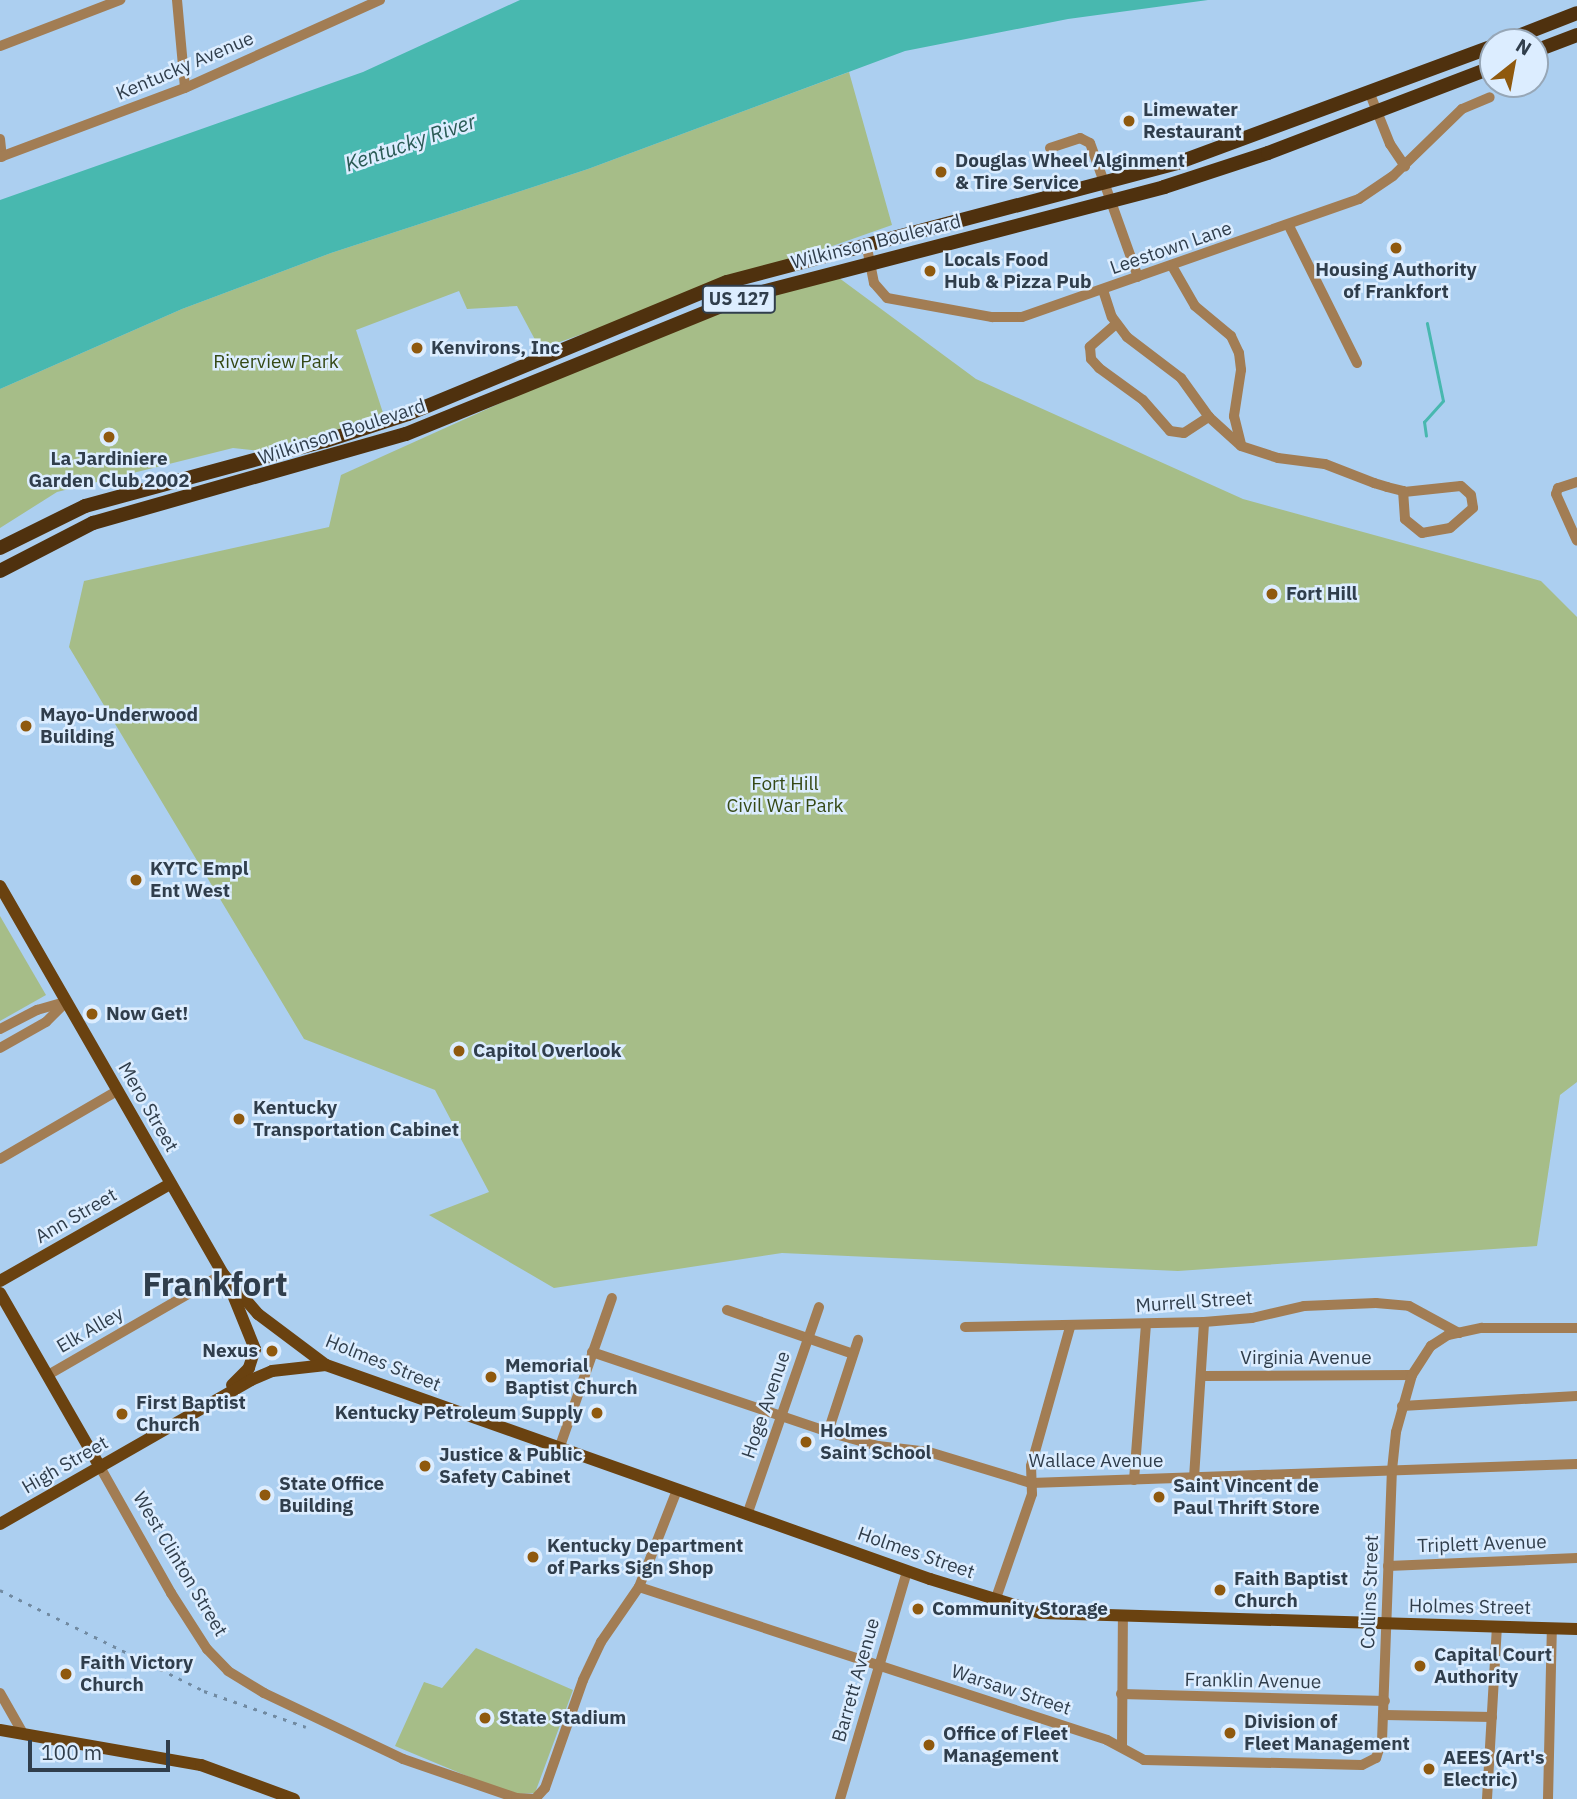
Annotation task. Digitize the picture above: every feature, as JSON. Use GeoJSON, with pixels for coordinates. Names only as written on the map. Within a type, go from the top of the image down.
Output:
{"type":"FeatureCollection","features":[{"type":"Feature","properties":{"kind":"highway"},"geometry":{"type":"LineString","coordinates":[[1539,28],[1577,13]]}},
{"type":"Feature","properties":{"kind":"highway"},"geometry":{"type":"LineString","coordinates":[[1549,46],[1577,35]]}},
{"type":"Feature","properties":{"kind":"highway","name":"Wilkinson Boulevard"},"geometry":{"type":"LineString","coordinates":[[0,548],[85,506],[358,431],[727,282],[866,243],[1105,184],[1228,147],[1479,51]]}},
{"type":"Feature","properties":{"kind":"highway","name":"Wilkinson Boulevard"},"geometry":{"type":"LineString","coordinates":[[0,571],[93,523],[380,443],[716,307],[869,262],[1113,202],[1242,162],[1479,72]]}},
{"type":"Feature","properties":{"kind":"main road","name":"Mero Street"},"geometry":{"type":"LineString","coordinates":[[0,886],[223,1274],[280,1334]]}},
{"type":"Feature","properties":{"kind":"main road","name":"Ann Street"},"geometry":{"type":"LineString","coordinates":[[0,1281],[170,1184]]}},
{"type":"Feature","properties":{"kind":"main road","name":"High Street"},"geometry":{"type":"LineString","coordinates":[[220,1395],[249,1368],[255,1349],[223,1274]]}},
{"type":"Feature","properties":{"kind":"main road","name":"West Clinton Street"},"geometry":{"type":"LineString","coordinates":[[0,1293],[100,1467]]}},
{"type":"Feature","properties":{"kind":"main road","name":"Holmes Street"},"geometry":{"type":"LineString","coordinates":[[280,1334],[326,1365],[907,1571],[995,1601],[1049,1614],[1577,1629]]}},
{"type":"Feature","properties":{"kind":"main road","name":"High Street"},"geometry":{"type":"LineString","coordinates":[[0,1524],[220,1395],[272,1371],[326,1365]]}},
{"type":"Feature","properties":{"kind":"main road"},"geometry":{"type":"LineString","coordinates":[[0,1730],[201,1765],[269,1794],[294,1799]]}},
{"type":"Feature","properties":{"kind":"street"},"geometry":{"type":"LineString","coordinates":[[0,46],[120,0]]}},
{"type":"Feature","properties":{"kind":"street"},"geometry":{"type":"LineString","coordinates":[[177,0],[185,88]]}},
{"type":"Feature","properties":{"kind":"street","name":"Kentucky Avenue"},"geometry":{"type":"LineString","coordinates":[[1,157],[185,88],[367,2],[380,0]]}},
{"type":"Feature","properties":{"kind":"street"},"geometry":{"type":"LineString","coordinates":[[1370,94],[1405,166]]}},
{"type":"Feature","properties":{"kind":"street","name":"Leestown Lane"},"geometry":{"type":"LineString","coordinates":[[866,243],[874,283],[887,298],[992,317],[1022,317],[1289,226],[1359,199],[1405,166],[1462,109],[1488,98]]}},
{"type":"Feature","properties":{"kind":"street"},"geometry":{"type":"LineString","coordinates":[[0,139],[1,157]]}},
{"type":"Feature","properties":{"kind":"street"},"geometry":{"type":"LineString","coordinates":[[1050,148],[1087,140],[1113,202],[1138,277]]}},
{"type":"Feature","properties":{"kind":"street"},"geometry":{"type":"LineString","coordinates":[[1289,226],[1357,363]]}},
{"type":"Feature","properties":{"kind":"street"},"geometry":{"type":"LineString","coordinates":[[1172,266],[1195,306],[1231,336],[1239,353],[1236,424],[1241,446]]}},
{"type":"Feature","properties":{"kind":"street"},"geometry":{"type":"LineString","coordinates":[[1102,289],[1116,324],[1181,378],[1209,417],[1241,446],[1278,458],[1325,464],[1403,491],[1432,492],[1458,485],[1471,495],[1471,512],[1457,524],[1433,533],[1419,532],[1406,522],[1403,491]]}},
{"type":"Feature","properties":{"kind":"street"},"geometry":{"type":"LineString","coordinates":[[1116,324],[1090,347],[1094,363],[1143,400],[1170,431],[1184,433],[1209,417]]}},
{"type":"Feature","properties":{"kind":"street"},"geometry":{"type":"LineString","coordinates":[[1222,428],[1236,424]]}},
{"type":"Feature","properties":{"kind":"street"},"geometry":{"type":"LineString","coordinates":[[1577,482],[1558,488],[1556,494],[1577,541]]}},
{"type":"Feature","properties":{"kind":"street"},"geometry":{"type":"LineString","coordinates":[[0,1030],[37,1010],[66,1002]]}},
{"type":"Feature","properties":{"kind":"street"},"geometry":{"type":"LineString","coordinates":[[0,1048],[46,1022],[66,1002]]}},
{"type":"Feature","properties":{"kind":"street"},"geometry":{"type":"LineString","coordinates":[[0,1159],[117,1091]]}},
{"type":"Feature","properties":{"kind":"street","name":"Elk Alley"},"geometry":{"type":"LineString","coordinates":[[48,1375],[223,1274]]}},
{"type":"Feature","properties":{"kind":"street"},"geometry":{"type":"LineString","coordinates":[[559,1449],[612,1298]]}},
{"type":"Feature","properties":{"kind":"street","name":"Murrell Street"},"geometry":{"type":"LineString","coordinates":[[965,1326],[1070,1327],[1204,1322],[1252,1318],[1304,1306],[1399,1304],[1459,1333]]}},
{"type":"Feature","properties":{"kind":"street","name":"Hoge Avenue"},"geometry":{"type":"LineString","coordinates":[[747,1515],[818,1307]]}},
{"type":"Feature","properties":{"kind":"street"},"geometry":{"type":"LineString","coordinates":[[727,1310],[853,1354]]}},
{"type":"Feature","properties":{"kind":"street"},"geometry":{"type":"LineString","coordinates":[[1194,1478],[1204,1322]]}},
{"type":"Feature","properties":{"kind":"street"},"geometry":{"type":"LineString","coordinates":[[1134,1480],[1146,1324]]}},
{"type":"Feature","properties":{"kind":"street"},"geometry":{"type":"LineString","coordinates":[[995,1601],[1032,1494],[1031,1466],[1070,1327]]}},
{"type":"Feature","properties":{"kind":"street"},"geometry":{"type":"LineString","coordinates":[[1459,1333],[1482,1328],[1577,1328]]}},
{"type":"Feature","properties":{"kind":"street","name":"Collins Street"},"geometry":{"type":"LineString","coordinates":[[1385,1715],[1385,1624],[1392,1470],[1402,1406],[1412,1375],[1431,1346],[1459,1333]]}},
{"type":"Feature","properties":{"kind":"street"},"geometry":{"type":"LineString","coordinates":[[828,1432],[858,1340]]}},
{"type":"Feature","properties":{"kind":"street","name":"Wallace Avenue"},"geometry":{"type":"LineString","coordinates":[[592,1352],[828,1432],[878,1446],[929,1452],[1031,1483],[1577,1464]]}},
{"type":"Feature","properties":{"kind":"street","name":"Virginia Avenue"},"geometry":{"type":"LineString","coordinates":[[1201,1376],[1412,1375]]}},
{"type":"Feature","properties":{"kind":"street"},"geometry":{"type":"LineString","coordinates":[[1402,1406],[1577,1396]]}},
{"type":"Feature","properties":{"kind":"street","name":"West Clinton Street"},"geometry":{"type":"LineString","coordinates":[[100,1467],[171,1593],[207,1649],[228,1671],[264,1693],[403,1759],[516,1798],[535,1799]]}},
{"type":"Feature","properties":{"kind":"street"},"geometry":{"type":"LineString","coordinates":[[535,1799],[551,1775],[601,1642],[639,1587],[677,1490]]}},
{"type":"Feature","properties":{"kind":"street","name":"Triplett Avenue"},"geometry":{"type":"LineString","coordinates":[[1388,1566],[1577,1558]]}},
{"type":"Feature","properties":{"kind":"street","name":"Barrett Avenue"},"geometry":{"type":"LineString","coordinates":[[840,1799],[907,1571]]}},
{"type":"Feature","properties":{"kind":"street","name":"Warsaw Street"},"geometry":{"type":"LineString","coordinates":[[639,1587],[1122,1747],[1132,1757],[1161,1763],[1362,1765],[1376,1758],[1385,1715]]}},
{"type":"Feature","properties":{"kind":"street"},"geometry":{"type":"LineString","coordinates":[[1122,1747],[1123,1618]]}},
{"type":"Feature","properties":{"kind":"street"},"geometry":{"type":"LineString","coordinates":[[1487,1799],[1497,1627]]}},
{"type":"Feature","properties":{"kind":"street"},"geometry":{"type":"LineString","coordinates":[[1548,1799],[1552,1628]]}},
{"type":"Feature","properties":{"kind":"street","name":"Franklin Avenue"},"geometry":{"type":"LineString","coordinates":[[1121,1694],[1385,1701]]}},
{"type":"Feature","properties":{"kind":"street"},"geometry":{"type":"LineString","coordinates":[[1,1696],[24,1735]]}},
{"type":"Feature","properties":{"kind":"street"},"geometry":{"type":"LineString","coordinates":[[1385,1715],[1492,1717]]}},
{"type":"Feature","properties":{"kind":"green space","name":"Riverview Park"},"geometry":{"type":"Polygon","coordinates":[[[849,72],[892,225],[540,349],[517,306],[467,309],[459,291],[356,330],[384,416],[262,451],[233,448],[57,492],[0,528],[0,389],[182,309],[331,253],[588,169],[849,72]]]}},
{"type":"Feature","properties":{"kind":"green space","name":"Fort Hill Civil War Park"},"geometry":{"type":"Polygon","coordinates":[[[831,272],[976,379],[1243,499],[1541,581],[1577,617],[1577,1082],[1560,1095],[1537,1246],[1178,1271],[782,1253],[554,1288],[429,1215],[489,1192],[435,1090],[304,1039],[69,647],[84,581],[329,527],[341,475],[705,311],[831,272]]]}},
{"type":"Feature","properties":{"kind":"green space"},"geometry":{"type":"Polygon","coordinates":[[[0,916],[46,995],[0,1021],[0,916]]]}},
{"type":"Feature","properties":{"kind":"green space","name":"State Stadium"},"geometry":{"type":"Polygon","coordinates":[[[476,1648],[573,1690],[535,1793],[517,1794],[395,1746],[424,1682],[442,1688],[476,1648]]]}},
{"type":"Feature","properties":{"kind":"water","name":"Kentucky River"},"geometry":{"type":"Polygon","coordinates":[[[520,0],[1208,0],[1068,19],[905,51],[588,169],[331,253],[182,309],[0,389],[0,200],[363,72],[520,0]]]}},
{"type":"Feature","properties":{"kind":"waterway"},"geometry":{"type":"LineString","coordinates":[[1426,436],[1424,422],[1443,401],[1427,324]]}},
{"type":"Feature","properties":{"kind":"railway"},"geometry":{"type":"LineString","coordinates":[[0,1590],[204,1691],[306,1727]]}},
{"type":"Feature","properties":{"kind":"place","name":"Limewater Restaurant"},"geometry":{"type":"Point","coordinates":[1129,121]}},
{"type":"Feature","properties":{"kind":"place","name":"Douglas Wheel Alginment & Tire Service"},"geometry":{"type":"Point","coordinates":[941,172]}},
{"type":"Feature","properties":{"kind":"place","name":"Housing Authority of Frankfort"},"geometry":{"type":"Point","coordinates":[1396,248]}},
{"type":"Feature","properties":{"kind":"place","name":"Locals Food Hub & Pizza Pub"},"geometry":{"type":"Point","coordinates":[930,271]}},
{"type":"Feature","properties":{"kind":"place","name":"Kenvirons, Inc"},"geometry":{"type":"Point","coordinates":[417,348]}},
{"type":"Feature","properties":{"kind":"place","name":"La Jardiniere Garden Club 2002"},"geometry":{"type":"Point","coordinates":[109,437]}},
{"type":"Feature","properties":{"kind":"place","name":"Fort Hill"},"geometry":{"type":"Point","coordinates":[1272,594]}},
{"type":"Feature","properties":{"kind":"place","name":"Mayo-Underwood Building"},"geometry":{"type":"Point","coordinates":[26,726]}},
{"type":"Feature","properties":{"kind":"place","name":"KYTC Empl Ent West"},"geometry":{"type":"Point","coordinates":[136,880]}},
{"type":"Feature","properties":{"kind":"place","name":"Now Get!"},"geometry":{"type":"Point","coordinates":[92,1014]}},
{"type":"Feature","properties":{"kind":"place","name":"Capitol Overlook"},"geometry":{"type":"Point","coordinates":[459,1051]}},
{"type":"Feature","properties":{"kind":"place","name":"Kentucky Transportation Cabinet"},"geometry":{"type":"Point","coordinates":[239,1119]}},
{"type":"Feature","properties":{"kind":"place","name":"Nexus"},"geometry":{"type":"Point","coordinates":[272,1351]}},
{"type":"Feature","properties":{"kind":"place","name":"Memorial Baptist Church"},"geometry":{"type":"Point","coordinates":[491,1377]}},
{"type":"Feature","properties":{"kind":"place","name":"Kentucky Petroleum Supply"},"geometry":{"type":"Point","coordinates":[597,1413]}},
{"type":"Feature","properties":{"kind":"place","name":"First Baptist Church"},"geometry":{"type":"Point","coordinates":[122,1414]}},
{"type":"Feature","properties":{"kind":"place","name":"Holmes Saint School"},"geometry":{"type":"Point","coordinates":[806,1442]}},
{"type":"Feature","properties":{"kind":"place","name":"Justice & Public Safety Cabinet"},"geometry":{"type":"Point","coordinates":[425,1466]}},
{"type":"Feature","properties":{"kind":"place","name":"State Office Building"},"geometry":{"type":"Point","coordinates":[265,1495]}},
{"type":"Feature","properties":{"kind":"place","name":"Saint Vincent de Paul Thrift Store"},"geometry":{"type":"Point","coordinates":[1159,1497]}},
{"type":"Feature","properties":{"kind":"place","name":"Kentucky Department of Parks Sign Shop"},"geometry":{"type":"Point","coordinates":[533,1557]}},
{"type":"Feature","properties":{"kind":"place","name":"Faith Baptist Church"},"geometry":{"type":"Point","coordinates":[1220,1590]}},
{"type":"Feature","properties":{"kind":"place","name":"Community Storage"},"geometry":{"type":"Point","coordinates":[918,1609]}},
{"type":"Feature","properties":{"kind":"place","name":"Capital Court Authority"},"geometry":{"type":"Point","coordinates":[1420,1666]}},
{"type":"Feature","properties":{"kind":"place","name":"Faith Victory Church"},"geometry":{"type":"Point","coordinates":[66,1674]}},
{"type":"Feature","properties":{"kind":"place","name":"State Stadium"},"geometry":{"type":"Point","coordinates":[485,1718]}},
{"type":"Feature","properties":{"kind":"place","name":"Division of Fleet Management"},"geometry":{"type":"Point","coordinates":[1230,1733]}},
{"type":"Feature","properties":{"kind":"place","name":"Office of Fleet Management"},"geometry":{"type":"Point","coordinates":[929,1745]}},
{"type":"Feature","properties":{"kind":"place","name":"AEES (Art's Electric)"},"geometry":{"type":"Point","coordinates":[1429,1769]}},
{"type":"Feature","properties":{"kind":"district","name":"Frankfort"},"geometry":{"type":"Point","coordinates":[215,1284]}}]}
